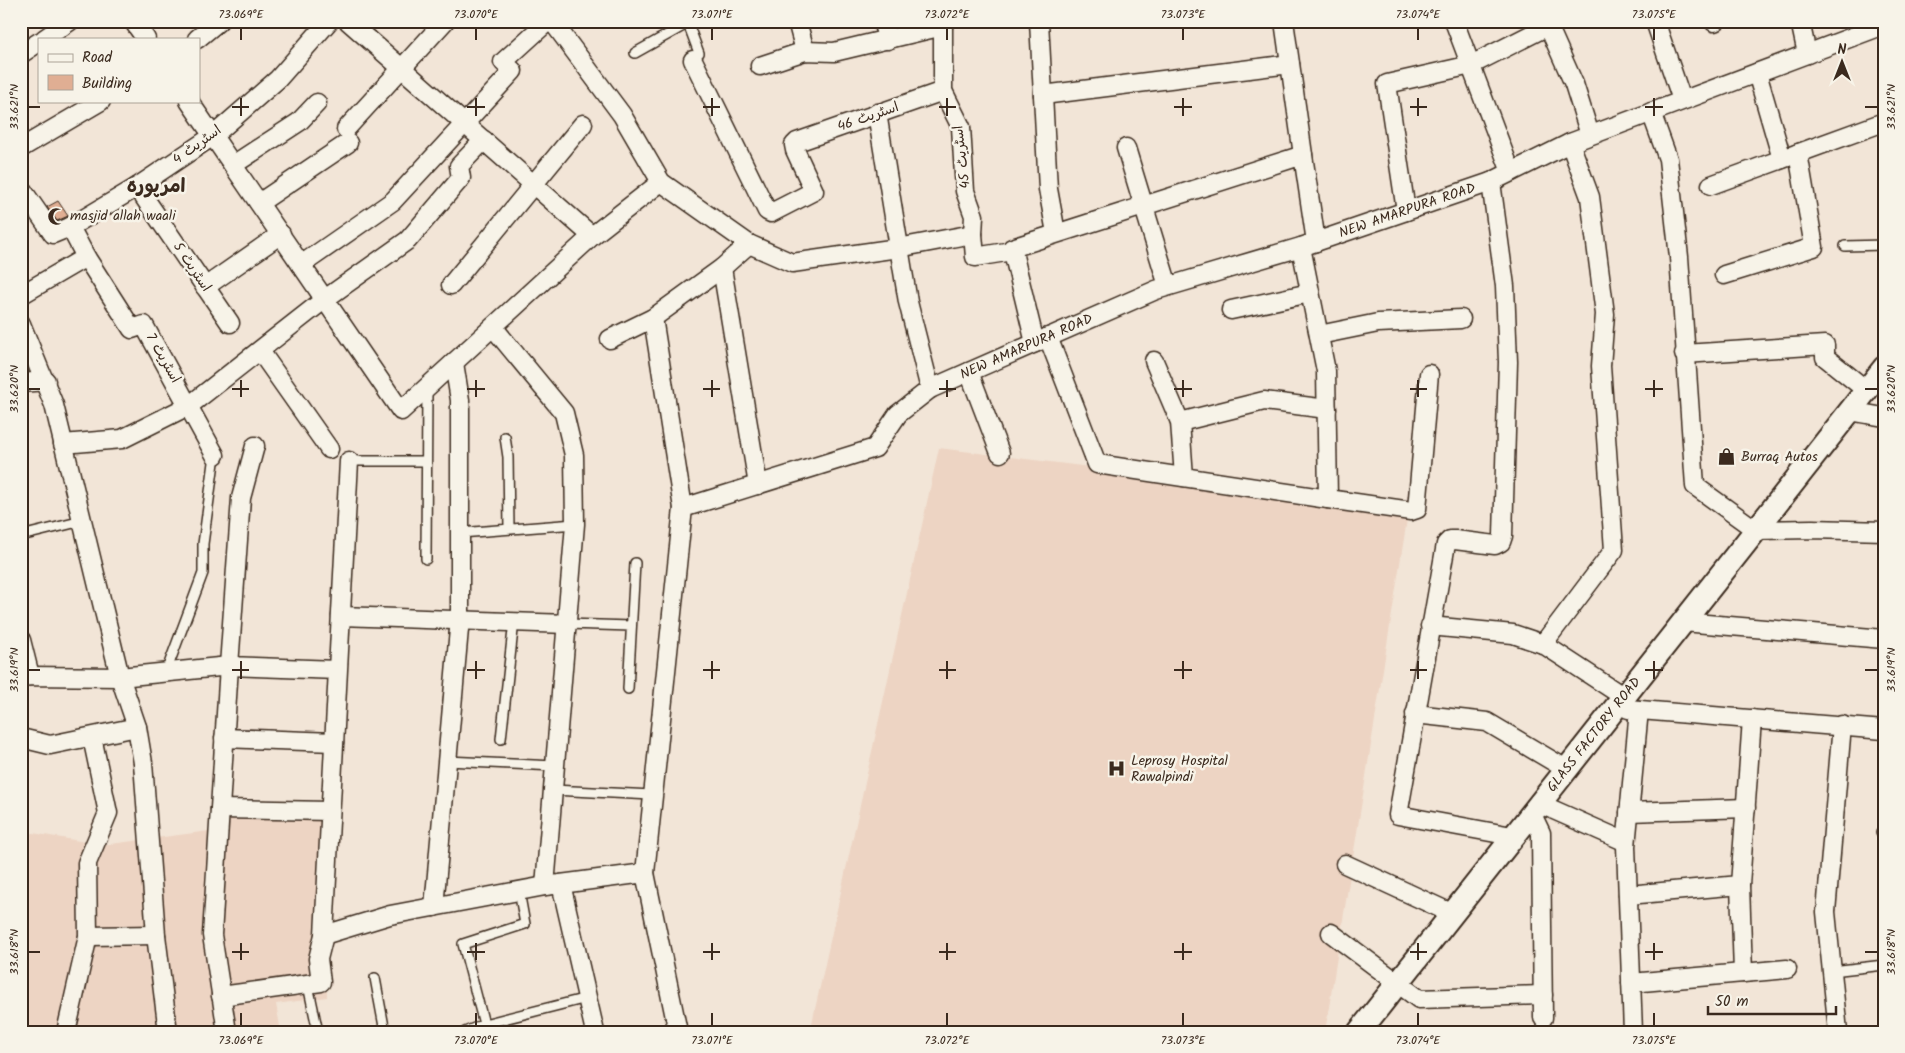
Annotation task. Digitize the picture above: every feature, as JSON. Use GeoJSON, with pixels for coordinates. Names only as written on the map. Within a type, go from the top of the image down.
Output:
{"type":"FeatureCollection","features":[{"type":"Feature","properties":{"kind":"street"},"geometry":{"type":"LineString","coordinates":[[45,38],[70,21]]}},
{"type":"Feature","properties":{"kind":"street"},"geometry":{"type":"LineString","coordinates":[[134,21],[145,38]]}},
{"type":"Feature","properties":{"kind":"street"},"geometry":{"type":"LineString","coordinates":[[198,38],[219,21]]}},
{"type":"Feature","properties":{"kind":"street","name":"اسٹریٹ 4"},"geometry":{"type":"LineString","coordinates":[[70,227],[137,187],[213,136],[278,79],[329,21]]}},
{"type":"Feature","properties":{"kind":"street"},"geometry":{"type":"LineString","coordinates":[[348,21],[592,236]]}},
{"type":"Feature","properties":{"kind":"street"},"geometry":{"type":"LineString","coordinates":[[259,204],[347,136],[402,69],[445,21]]}},
{"type":"Feature","properties":{"kind":"street"},"geometry":{"type":"LineString","coordinates":[[301,264],[393,202],[513,71],[503,62],[548,21]]}},
{"type":"Feature","properties":{"kind":"street"},"geometry":{"type":"LineString","coordinates":[[552,21],[622,115],[661,182],[749,244],[792,263],[898,248],[973,234]]}},
{"type":"Feature","properties":{"kind":"street"},"geometry":{"type":"LineString","coordinates":[[798,21],[806,51]]}},
{"type":"Feature","properties":{"kind":"street"},"geometry":{"type":"LineString","coordinates":[[882,21],[888,40]]}},
{"type":"Feature","properties":{"kind":"street"},"geometry":{"type":"LineString","coordinates":[[1039,21],[1048,189],[1056,233]]}},
{"type":"Feature","properties":{"kind":"street"},"geometry":{"type":"LineString","coordinates":[[1284,21],[1303,155],[1310,293],[1326,371],[1328,499]]}},
{"type":"Feature","properties":{"kind":"street"},"geometry":{"type":"LineString","coordinates":[[1454,21],[1511,172]]}},
{"type":"Feature","properties":{"kind":"street"},"geometry":{"type":"LineString","coordinates":[[1655,21],[1682,100]]}},
{"type":"Feature","properties":{"kind":"street"},"geometry":{"type":"LineString","coordinates":[[1800,21],[1807,54]]}},
{"type":"Feature","properties":{"kind":"street"},"geometry":{"type":"LineString","coordinates":[[760,66],[806,51],[834,52],[888,40],[943,24]]}},
{"type":"Feature","properties":{"kind":"street","name":"اسٹریٹ 45"},"geometry":{"type":"LineString","coordinates":[[943,24],[943,91],[961,127],[965,191],[974,216],[975,257],[1012,251]]}},
{"type":"Feature","properties":{"kind":"street"},"geometry":{"type":"LineString","coordinates":[[1406,211],[1387,84],[1471,65],[1547,24],[1574,84],[1590,135]]}},
{"type":"Feature","properties":{"kind":"street","name":"NEW AMARPURA ROAD"},"geometry":{"type":"LineString","coordinates":[[683,508],[875,448],[898,414],[930,389],[1168,286],[1308,245],[1491,182],[1590,135],[1884,25]]}},
{"type":"Feature","properties":{"kind":"street"},"geometry":{"type":"LineString","coordinates":[[21,54],[38,43]]}},
{"type":"Feature","properties":{"kind":"street","name":"اسٹریٹ 46"},"geometry":{"type":"LineString","coordinates":[[696,57],[767,211],[771,213],[814,191],[794,145],[797,142],[943,91]]}},
{"type":"Feature","properties":{"kind":"street"},"geometry":{"type":"LineString","coordinates":[[1043,95],[1290,64]]}},
{"type":"Feature","properties":{"kind":"street"},"geometry":{"type":"LineString","coordinates":[[1724,275],[1814,247],[1790,156],[1757,72]]}},
{"type":"Feature","properties":{"kind":"street"},"geometry":{"type":"LineString","coordinates":[[21,148],[99,102]]}},
{"type":"Feature","properties":{"kind":"street"},"geometry":{"type":"LineString","coordinates":[[190,102],[401,412],[592,236],[661,182]]}},
{"type":"Feature","properties":{"kind":"street"},"geometry":{"type":"LineString","coordinates":[[233,165],[299,122],[317,103]]}},
{"type":"Feature","properties":{"kind":"street"},"geometry":{"type":"LineString","coordinates":[[1651,112],[1668,159],[1679,257],[1684,354],[1695,486],[1756,530],[1884,531]]}},
{"type":"Feature","properties":{"kind":"street"},"geometry":{"type":"LineString","coordinates":[[877,113],[908,302],[930,389]]}},
{"type":"Feature","properties":{"kind":"street"},"geometry":{"type":"LineString","coordinates":[[1711,185],[1884,122]]}},
{"type":"Feature","properties":{"kind":"street"},"geometry":{"type":"LineString","coordinates":[[451,285],[583,124]]}},
{"type":"Feature","properties":{"kind":"street"},"geometry":{"type":"LineString","coordinates":[[63,444],[122,438],[190,405],[325,300],[408,240],[461,178],[459,166],[484,140]]}},
{"type":"Feature","properties":{"kind":"street"},"geometry":{"type":"LineString","coordinates":[[1543,644],[1614,550],[1601,366],[1605,314],[1590,197],[1570,143]]}},
{"type":"Feature","properties":{"kind":"street"},"geometry":{"type":"LineString","coordinates":[[1126,148],[1168,286]]}},
{"type":"Feature","properties":{"kind":"street"},"geometry":{"type":"LineString","coordinates":[[1303,155],[1012,248],[1041,340],[1097,464],[1410,511],[1417,509],[1429,374]]}},
{"type":"Feature","properties":{"kind":"street"},"geometry":{"type":"LineString","coordinates":[[1491,182],[1505,286],[1508,362],[1503,536],[1501,542],[1495,545],[1456,540],[1450,540],[1446,544],[1398,815],[1512,836]]}},
{"type":"Feature","properties":{"kind":"street","name":"اسٹریٹ 5"},"geometry":{"type":"LineString","coordinates":[[137,187],[230,323]]}},
{"type":"Feature","properties":{"kind":"street"},"geometry":{"type":"LineString","coordinates":[[21,188],[53,234],[70,227]]}},
{"type":"Feature","properties":{"kind":"street","name":"اسٹریٹ 7"},"geometry":{"type":"LineString","coordinates":[[70,227],[86,257],[132,329],[144,325],[190,405],[215,455]]}},
{"type":"Feature","properties":{"kind":"street"},"geometry":{"type":"LineString","coordinates":[[205,287],[280,234]]}},
{"type":"Feature","properties":{"kind":"street"},"geometry":{"type":"LineString","coordinates":[[610,339],[653,318],[722,268],[749,244]]}},
{"type":"Feature","properties":{"kind":"street"},"geometry":{"type":"LineString","coordinates":[[21,295],[86,257]]}},
{"type":"Feature","properties":{"kind":"street"},"geometry":{"type":"LineString","coordinates":[[722,268],[758,485]]}},
{"type":"Feature","properties":{"kind":"street"},"geometry":{"type":"LineString","coordinates":[[1231,310],[1310,293]]}},
{"type":"Feature","properties":{"kind":"street"},"geometry":{"type":"LineString","coordinates":[[653,318],[683,508],[645,874],[678,1032]]}},
{"type":"Feature","properties":{"kind":"street"},"geometry":{"type":"LineString","coordinates":[[1319,335],[1378,323],[1461,319]]}},
{"type":"Feature","properties":{"kind":"street"},"geometry":{"type":"LineString","coordinates":[[21,324],[46,381],[120,677],[137,727],[143,763],[156,935],[168,1032]]}},
{"type":"Feature","properties":{"kind":"street"},"geometry":{"type":"LineString","coordinates":[[493,327],[564,413],[574,455],[575,524],[553,790],[553,885],[587,998],[595,1032]]}},
{"type":"Feature","properties":{"kind":"street"},"geometry":{"type":"LineString","coordinates":[[1684,354],[1825,345],[1826,357],[1866,390]]}},
{"type":"Feature","properties":{"kind":"street"},"geometry":{"type":"LineString","coordinates":[[260,351],[329,449]]}},
{"type":"Feature","properties":{"kind":"street"},"geometry":{"type":"LineString","coordinates":[[1154,361],[1180,422],[1184,477]]}},
{"type":"Feature","properties":{"kind":"street"},"geometry":{"type":"LineString","coordinates":[[434,907],[460,618],[460,400],[454,363]]}},
{"type":"Feature","properties":{"kind":"street","name":"GLASS FACTORY ROAD"},"geometry":{"type":"LineString","coordinates":[[1359,1032],[1534,807],[1566,769],[1626,705],[1684,622],[1884,368]]}},
{"type":"Feature","properties":{"kind":"street"},"geometry":{"type":"LineString","coordinates":[[969,372],[1000,453]]}},
{"type":"Feature","properties":{"kind":"street"},"geometry":{"type":"LineString","coordinates":[[21,383],[46,381]]}},
{"type":"Feature","properties":{"kind":"street"},"geometry":{"type":"LineString","coordinates":[[1180,422],[1264,401],[1327,409]]}},
{"type":"Feature","properties":{"kind":"street"},"geometry":{"type":"LineString","coordinates":[[1849,412],[1884,417]]}},
{"type":"Feature","properties":{"kind":"street"},"geometry":{"type":"LineString","coordinates":[[226,1032],[212,935],[241,498],[255,446]]}},
{"type":"Feature","properties":{"kind":"street"},"geometry":{"type":"LineString","coordinates":[[221,996],[308,986],[320,982],[318,959],[324,935],[349,461]]}},
{"type":"Feature","properties":{"kind":"street"},"geometry":{"type":"LineString","coordinates":[[341,616],[460,618],[567,624]]}},
{"type":"Feature","properties":{"kind":"street"},"geometry":{"type":"LineString","coordinates":[[1684,622],[1884,639]]}},
{"type":"Feature","properties":{"kind":"street"},"geometry":{"type":"LineString","coordinates":[[1430,626],[1513,634],[1543,644],[1626,705],[1752,719],[1884,730]]}},
{"type":"Feature","properties":{"kind":"street"},"geometry":{"type":"LineString","coordinates":[[21,640],[26,677],[120,677],[229,666],[337,670]]}},
{"type":"Feature","properties":{"kind":"street"},"geometry":{"type":"LineString","coordinates":[[1626,705],[1629,812],[1626,842],[1633,1032]]}},
{"type":"Feature","properties":{"kind":"street"},"geometry":{"type":"LineString","coordinates":[[1415,714],[1487,722],[1566,769]]}},
{"type":"Feature","properties":{"kind":"street"},"geometry":{"type":"LineString","coordinates":[[1743,972],[1740,885],[1752,719]]}},
{"type":"Feature","properties":{"kind":"street"},"geometry":{"type":"LineString","coordinates":[[1838,1032],[1826,912],[1842,725]]}},
{"type":"Feature","properties":{"kind":"street"},"geometry":{"type":"LineString","coordinates":[[21,738],[50,745],[137,727]]}},
{"type":"Feature","properties":{"kind":"street"},"geometry":{"type":"LineString","coordinates":[[66,1032],[88,936],[87,863],[108,813],[92,737]]}},
{"type":"Feature","properties":{"kind":"street"},"geometry":{"type":"LineString","coordinates":[[224,738],[334,742]]}},
{"type":"Feature","properties":{"kind":"street"},"geometry":{"type":"LineString","coordinates":[[1534,807],[1626,842]]}},
{"type":"Feature","properties":{"kind":"street"},"geometry":{"type":"LineString","coordinates":[[1534,807],[1542,833],[1543,1018]]}},
{"type":"Feature","properties":{"kind":"street"},"geometry":{"type":"LineString","coordinates":[[1629,812],[1746,808]]}},
{"type":"Feature","properties":{"kind":"street"},"geometry":{"type":"LineString","coordinates":[[220,809],[330,811]]}},
{"type":"Feature","properties":{"kind":"street"},"geometry":{"type":"LineString","coordinates":[[1345,864],[1452,913]]}},
{"type":"Feature","properties":{"kind":"street"},"geometry":{"type":"LineString","coordinates":[[324,935],[390,914],[553,885],[645,874]]}},
{"type":"Feature","properties":{"kind":"street"},"geometry":{"type":"LineString","coordinates":[[1628,894],[1740,885]]}},
{"type":"Feature","properties":{"kind":"street"},"geometry":{"type":"LineString","coordinates":[[1331,933],[1418,999],[1543,995]]}},
{"type":"Feature","properties":{"kind":"street"},"geometry":{"type":"LineString","coordinates":[[88,936],[156,935]]}},
{"type":"Feature","properties":{"kind":"street"},"geometry":{"type":"LineString","coordinates":[[1631,983],[1787,969]]}},
{"type":"Feature","properties":{"kind":"lane"},"geometry":{"type":"LineString","coordinates":[[635,53],[689,22],[696,57]]}},
{"type":"Feature","properties":{"kind":"lane"},"geometry":{"type":"LineString","coordinates":[[1845,246],[1884,245]]}},
{"type":"Feature","properties":{"kind":"lane"},"geometry":{"type":"LineString","coordinates":[[426,559],[427,388]]}},
{"type":"Feature","properties":{"kind":"lane"},"geometry":{"type":"LineString","coordinates":[[505,437],[508,456],[509,529]]}},
{"type":"Feature","properties":{"kind":"lane"},"geometry":{"type":"LineString","coordinates":[[166,672],[203,573],[203,544],[215,455]]}},
{"type":"Feature","properties":{"kind":"lane"},"geometry":{"type":"LineString","coordinates":[[349,461],[426,461]]}},
{"type":"Feature","properties":{"kind":"lane"},"geometry":{"type":"LineString","coordinates":[[21,536],[82,521]]}},
{"type":"Feature","properties":{"kind":"lane"},"geometry":{"type":"LineString","coordinates":[[460,533],[575,524]]}},
{"type":"Feature","properties":{"kind":"lane"},"geometry":{"type":"LineString","coordinates":[[628,689],[635,563]]}},
{"type":"Feature","properties":{"kind":"lane"},"geometry":{"type":"LineString","coordinates":[[501,740],[514,621]]}},
{"type":"Feature","properties":{"kind":"lane"},"geometry":{"type":"LineString","coordinates":[[567,624],[631,626]]}},
{"type":"Feature","properties":{"kind":"lane"},"geometry":{"type":"LineString","coordinates":[[447,761],[555,766]]}},
{"type":"Feature","properties":{"kind":"lane"},"geometry":{"type":"LineString","coordinates":[[553,790],[652,795]]}},
{"type":"Feature","properties":{"kind":"lane"},"geometry":{"type":"LineString","coordinates":[[484,1024],[463,944],[526,924],[519,891]]}},
{"type":"Feature","properties":{"kind":"lane"},"geometry":{"type":"LineString","coordinates":[[1832,971],[1884,964]]}},
{"type":"Feature","properties":{"kind":"lane"},"geometry":{"type":"LineString","coordinates":[[375,978],[385,1032]]}},
{"type":"Feature","properties":{"kind":"lane"},"geometry":{"type":"LineString","coordinates":[[308,986],[318,1032]]}},
{"type":"Feature","properties":{"kind":"lane"},"geometry":{"type":"LineString","coordinates":[[465,1032],[484,1024],[587,998]]}},
{"type":"Feature","properties":{"kind":"shaded area","name":"Leprosy Hospital Rawalpindi"},"geometry":{"type":"Polygon","coordinates":[[[939,448],[1409,507],[1325,1032],[810,1032],[939,448]]]}},
{"type":"Feature","properties":{"kind":"shaded area"},"geometry":{"type":"Polygon","coordinates":[[[229,812],[324,812],[327,997],[276,1004],[281,1032],[21,1032],[21,831],[103,845],[209,831],[229,812]]]}},
{"type":"Feature","properties":{"kind":"building"},"geometry":{"type":"Polygon","coordinates":[[[58,201],[68,216],[57,221],[47,207],[58,201]]]}},
{"type":"Feature","properties":{"kind":"place","name":"masjid allah waali"},"geometry":{"type":"Point","coordinates":[56,216]}},
{"type":"Feature","properties":{"kind":"place","name":"Burraq Autos"},"geometry":{"type":"Point","coordinates":[1727,457]}},
{"type":"Feature","properties":{"kind":"place","name":"Leprosy Hospital Rawalpindi"},"geometry":{"type":"Point","coordinates":[1117,769]}},
{"type":"Feature","properties":{"kind":"district","name":"امرپورہ"},"geometry":{"type":"Point","coordinates":[156,187]}}]}
